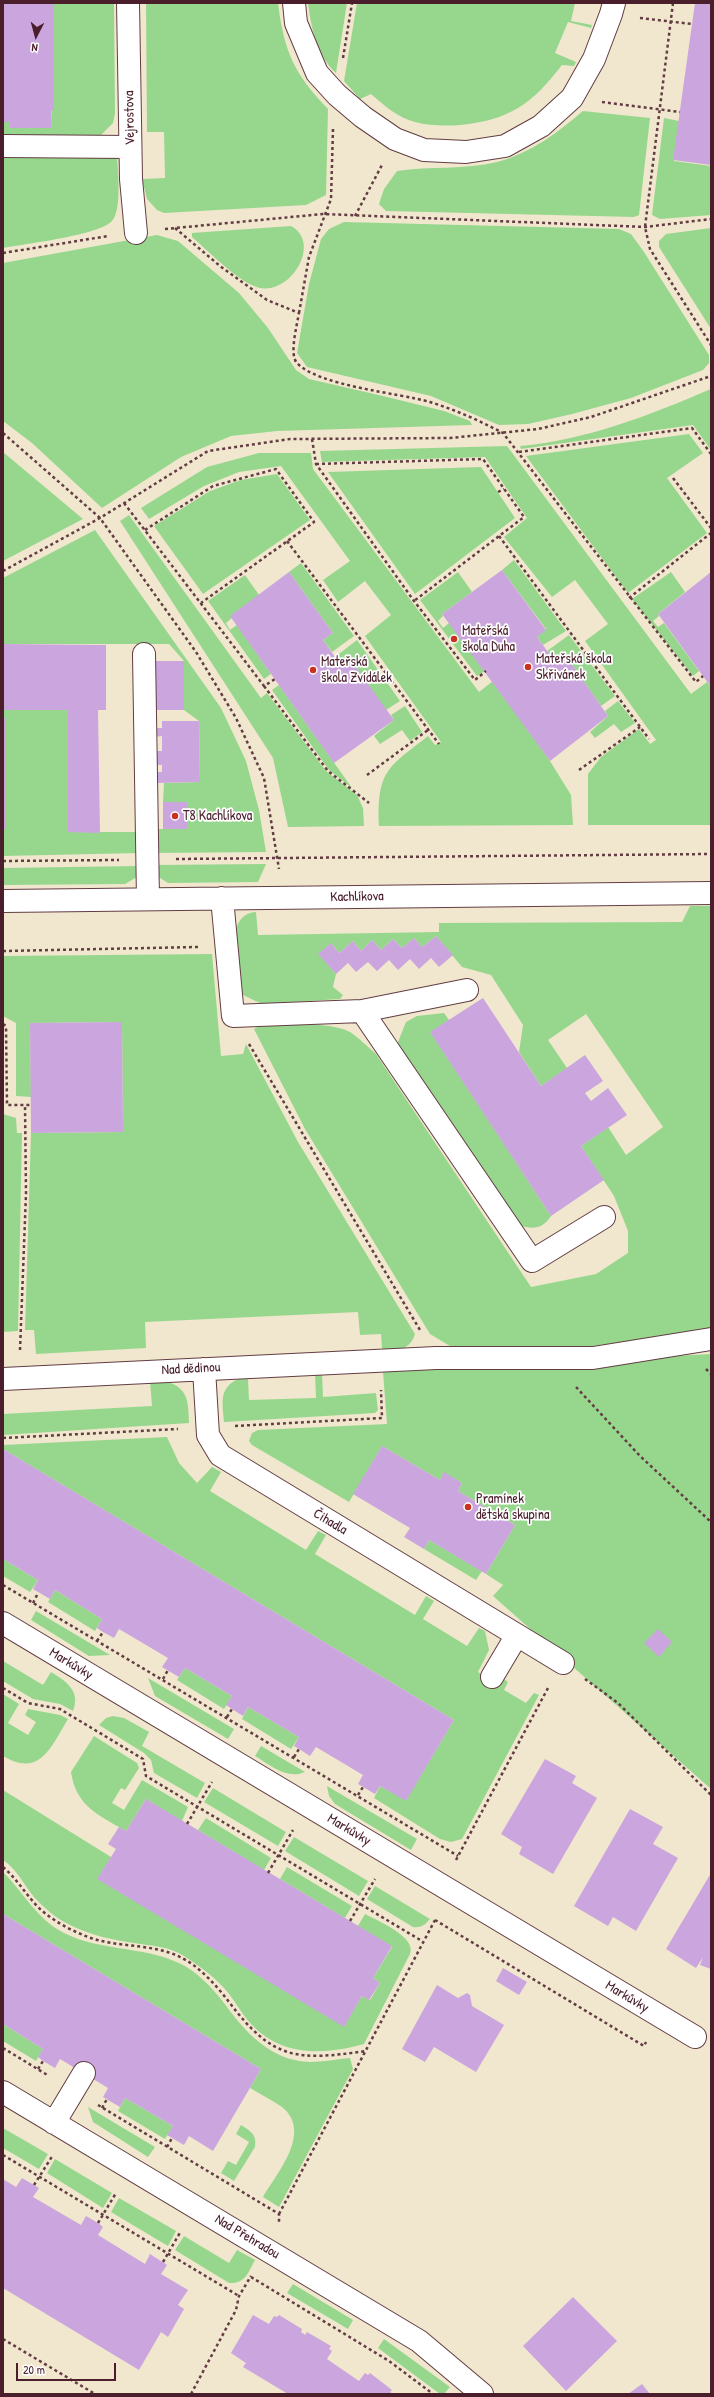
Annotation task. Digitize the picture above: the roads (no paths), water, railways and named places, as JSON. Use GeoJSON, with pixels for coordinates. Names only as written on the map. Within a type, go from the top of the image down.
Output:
{"type":"FeatureCollection","features":[{"type":"Feature","properties":{"kind":"street","name":"Vejrostova"},"geometry":{"type":"LineString","coordinates":[[128,3],[130,146],[136,232]]}},
{"type":"Feature","properties":{"kind":"street"},"geometry":{"type":"LineString","coordinates":[[294,3],[296,23],[317,73],[337,95],[362,118],[395,139],[424,150],[466,152],[504,146],[540,126],[572,98],[594,59],[612,9]]}},
{"type":"Feature","properties":{"kind":"street"},"geometry":{"type":"LineString","coordinates":[[3,146],[130,146]]}},
{"type":"Feature","properties":{"kind":"street"},"geometry":{"type":"LineString","coordinates":[[144,654],[148,899]]}},
{"type":"Feature","properties":{"kind":"street","name":"Kachlíkova"},"geometry":{"type":"LineString","coordinates":[[3,901],[711,894]]}},
{"type":"Feature","properties":{"kind":"street"},"geometry":{"type":"LineString","coordinates":[[222,898],[233,1016],[362,1011],[467,990]]}},
{"type":"Feature","properties":{"kind":"street"},"geometry":{"type":"LineString","coordinates":[[362,1011],[532,1261],[604,1217]]}},
{"type":"Feature","properties":{"kind":"street","name":"Nad dědinou"},"geometry":{"type":"LineString","coordinates":[[11,1378],[436,1358],[593,1358],[711,1339]]}},
{"type":"Feature","properties":{"kind":"street","name":"Čihadla"},"geometry":{"type":"LineString","coordinates":[[204,1369],[208,1435],[220,1455],[563,1663]]}},
{"type":"Feature","properties":{"kind":"street","name":"Markůvky"},"geometry":{"type":"LineString","coordinates":[[3,1623],[695,2037]]}},
{"type":"Feature","properties":{"kind":"street"},"geometry":{"type":"LineString","coordinates":[[492,1677],[517,1635]]}},
{"type":"Feature","properties":{"kind":"street"},"geometry":{"type":"LineString","coordinates":[[61,2127],[84,2073]]}},
{"type":"Feature","properties":{"kind":"street","name":"Nad Přehradou"},"geometry":{"type":"LineString","coordinates":[[3,2092],[419,2341],[482,2394]]}},
{"type":"Feature","properties":{"kind":"place","name":"Mateřská škola Duha"},"geometry":{"type":"Point","coordinates":[454,639]}},
{"type":"Feature","properties":{"kind":"place","name":"Mateřská škola Skřivánek"},"geometry":{"type":"Point","coordinates":[528,667]}},
{"type":"Feature","properties":{"kind":"place","name":"Mateřská škola Zvídálek"},"geometry":{"type":"Point","coordinates":[313,670]}},
{"type":"Feature","properties":{"kind":"place","name":"T8 Kachlíkova"},"geometry":{"type":"Point","coordinates":[175,816]}},
{"type":"Feature","properties":{"kind":"place","name":"Pramínek dětská skupina"},"geometry":{"type":"Point","coordinates":[468,1507]}}]}
